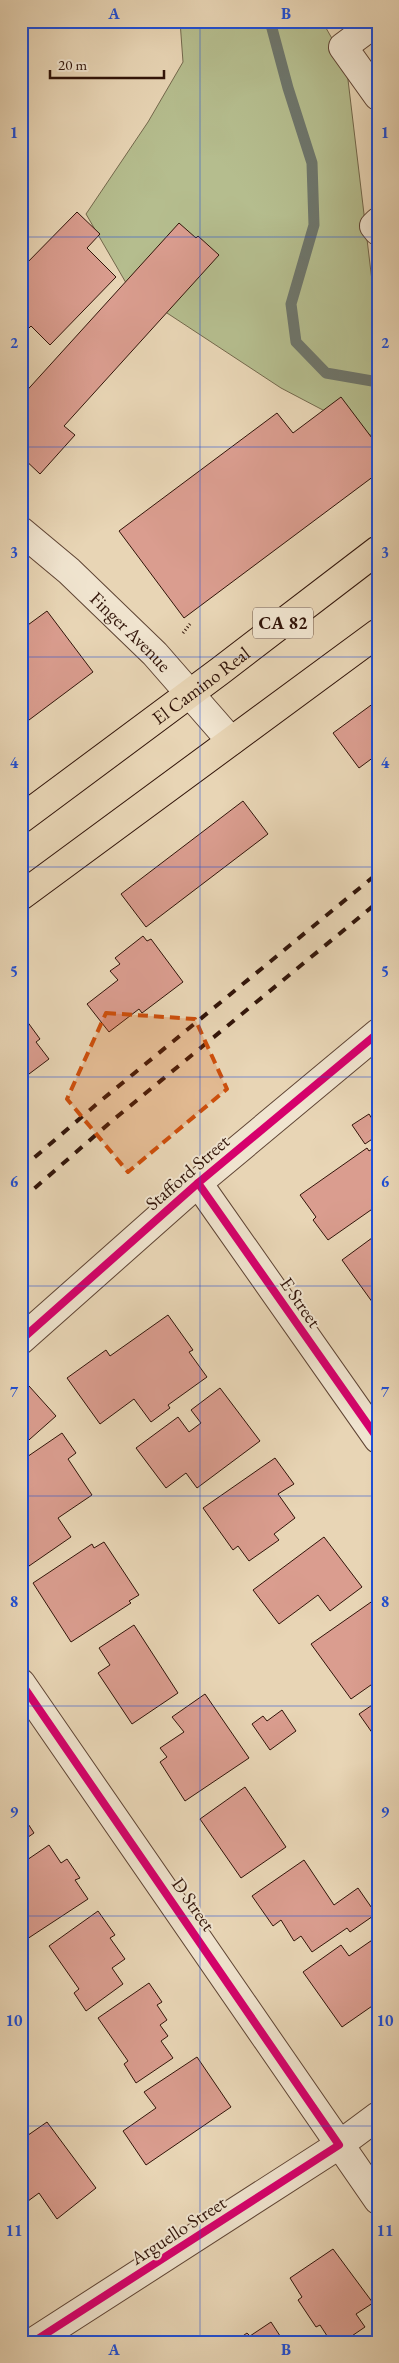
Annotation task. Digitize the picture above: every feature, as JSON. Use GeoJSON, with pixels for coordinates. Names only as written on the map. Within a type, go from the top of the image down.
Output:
{"type":"FeatureCollection","features":[{"type":"Feature","properties":{"kind":"main road","name":"El Camino Real"},"geometry":{"type":"LineString","coordinates":[[21,819],[189,695],[378,550]]}},
{"type":"Feature","properties":{"kind":"main road"},"geometry":{"type":"LineString","coordinates":[[21,896],[378,632]]}},
{"type":"Feature","properties":{"kind":"street"},"geometry":{"type":"LineString","coordinates":[[378,21],[343,47],[378,96]]}},
{"type":"Feature","properties":{"kind":"street"},"geometry":{"type":"LineString","coordinates":[[378,222],[374,226],[378,231]]}},
{"type":"Feature","properties":{"kind":"street","name":"Finger Avenue"},"geometry":{"type":"LineString","coordinates":[[21,531],[68,571],[155,654],[231,741]]}},
{"type":"Feature","properties":{"kind":"street","name":"Stafford Street"},"geometry":{"type":"LineString","coordinates":[[21,1340],[198,1183],[378,1033]]}},
{"type":"Feature","properties":{"kind":"street","name":"E Street"},"geometry":{"type":"LineString","coordinates":[[198,1183],[378,1439]]}},
{"type":"Feature","properties":{"kind":"street","name":"D Street"},"geometry":{"type":"LineString","coordinates":[[21,1683],[378,2200]]}},
{"type":"Feature","properties":{"kind":"street","name":"Arguello Street"},"geometry":{"type":"LineString","coordinates":[[33,2342],[340,2145],[378,2116]]}},
{"type":"Feature","properties":{"kind":"path"},"geometry":{"type":"LineString","coordinates":[[183,633],[190,624]]}},
{"type":"Feature","properties":{"kind":"highlighted area"},"geometry":{"type":"Polygon","coordinates":[[[106,1013],[195,1019],[227,1089],[128,1172],[67,1099],[106,1013]]]}},
{"type":"Feature","properties":{"kind":"green space"},"geometry":{"type":"Polygon","coordinates":[[[180,21],[322,21],[346,63],[372,281],[378,288],[378,439],[281,388],[129,288],[86,214],[148,122],[183,62],[180,21]]]}},
{"type":"Feature","properties":{"kind":"building"},"geometry":{"type":"Polygon","coordinates":[[[77,212],[100,234],[87,248],[116,277],[50,345],[31,326],[21,336],[21,269],[77,212]]]}},
{"type":"Feature","properties":{"kind":"building"},"geometry":{"type":"Polygon","coordinates":[[[179,223],[196,238],[198,236],[219,255],[64,426],[75,435],[40,474],[21,456],[21,397],[179,223]]]}},
{"type":"Feature","properties":{"kind":"building"},"geometry":{"type":"Polygon","coordinates":[[[341,397],[378,446],[378,473],[184,618],[119,531],[277,413],[293,433],[341,397]]]}},
{"type":"Feature","properties":{"kind":"building"},"geometry":{"type":"Polygon","coordinates":[[[47,611],[93,672],[21,726],[21,630],[47,611]]]}},
{"type":"Feature","properties":{"kind":"building"},"geometry":{"type":"Polygon","coordinates":[[[378,700],[378,754],[359,768],[333,733],[378,700]]]}},
{"type":"Feature","properties":{"kind":"building"},"geometry":{"type":"Polygon","coordinates":[[[243,801],[268,834],[146,927],[121,894],[243,801]]]}},
{"type":"Feature","properties":{"kind":"building"},"geometry":{"type":"Polygon","coordinates":[[[143,936],[147,941],[151,939],[183,982],[142,1013],[139,1009],[109,1032],[87,1004],[118,980],[110,971],[120,964],[115,958],[143,936]]]}},
{"type":"Feature","properties":{"kind":"building"},"geometry":{"type":"Polygon","coordinates":[[[21,1013],[40,1039],[36,1042],[49,1059],[21,1080],[21,1013]]]}},
{"type":"Feature","properties":{"kind":"building"},"geometry":{"type":"Polygon","coordinates":[[[369,1114],[378,1128],[378,1135],[365,1144],[352,1125],[369,1114]]]}},
{"type":"Feature","properties":{"kind":"building"},"geometry":{"type":"Polygon","coordinates":[[[378,1145],[378,1205],[328,1240],[313,1220],[316,1217],[300,1195],[367,1148],[369,1151],[378,1145]]]}},
{"type":"Feature","properties":{"kind":"building"},"geometry":{"type":"Polygon","coordinates":[[[378,1225],[378,1310],[342,1260],[376,1235],[371,1230],[378,1225]]]}},
{"type":"Feature","properties":{"kind":"building"},"geometry":{"type":"Polygon","coordinates":[[[168,1315],[193,1350],[189,1352],[207,1377],[168,1405],[170,1408],[151,1422],[134,1399],[100,1424],[67,1378],[106,1350],[110,1356],[168,1315]]]}},
{"type":"Feature","properties":{"kind":"building"},"geometry":{"type":"Polygon","coordinates":[[[29,1386],[56,1416],[21,1447],[21,1393],[29,1386]]]}},
{"type":"Feature","properties":{"kind":"building"},"geometry":{"type":"Polygon","coordinates":[[[220,1388],[260,1441],[197,1488],[186,1473],[166,1488],[136,1448],[178,1417],[189,1432],[201,1423],[191,1410],[220,1388]]]}},
{"type":"Feature","properties":{"kind":"building"},"geometry":{"type":"Polygon","coordinates":[[[62,1433],[76,1453],[68,1459],[92,1495],[58,1518],[71,1537],[29,1566],[21,1555],[21,1500],[28,1496],[21,1486],[21,1461],[62,1433]]]}},
{"type":"Feature","properties":{"kind":"building"},"geometry":{"type":"Polygon","coordinates":[[[275,1458],[294,1484],[278,1494],[295,1518],[274,1534],[279,1540],[249,1561],[238,1546],[233,1550],[203,1508],[275,1458]]]}},
{"type":"Feature","properties":{"kind":"building"},"geometry":{"type":"Polygon","coordinates":[[[324,1537],[362,1587],[330,1611],[318,1595],[279,1624],[253,1590],[324,1537]]]}},
{"type":"Feature","properties":{"kind":"building"},"geometry":{"type":"Polygon","coordinates":[[[104,1542],[139,1595],[129,1601],[131,1603],[71,1642],[33,1583],[92,1544],[94,1548],[104,1542]]]}},
{"type":"Feature","properties":{"kind":"building"},"geometry":{"type":"Polygon","coordinates":[[[374,1600],[378,1605],[378,1680],[351,1699],[311,1644],[374,1600]]]}},
{"type":"Feature","properties":{"kind":"building"},"geometry":{"type":"Polygon","coordinates":[[[134,1625],[178,1693],[132,1724],[98,1673],[110,1665],[99,1648],[134,1625]]]}},
{"type":"Feature","properties":{"kind":"building"},"geometry":{"type":"Polygon","coordinates":[[[205,1694],[249,1758],[185,1801],[160,1762],[167,1757],[160,1748],[184,1732],[172,1717],[205,1694]]]}},
{"type":"Feature","properties":{"kind":"building"},"geometry":{"type":"Polygon","coordinates":[[[378,1701],[378,1741],[359,1714],[378,1701]]]}},
{"type":"Feature","properties":{"kind":"building"},"geometry":{"type":"Polygon","coordinates":[[[282,1710],[296,1731],[270,1750],[252,1724],[263,1716],[267,1721],[282,1710]]]}},
{"type":"Feature","properties":{"kind":"building"},"geometry":{"type":"Polygon","coordinates":[[[245,1787],[286,1847],[241,1878],[200,1819],[245,1787]]]}},
{"type":"Feature","properties":{"kind":"building"},"geometry":{"type":"Polygon","coordinates":[[[21,1797],[28,1806],[21,1811],[21,1797]]]}},
{"type":"Feature","properties":{"kind":"building"},"geometry":{"type":"Polygon","coordinates":[[[21,1813],[34,1833],[21,1842],[21,1813]]]}},
{"type":"Feature","properties":{"kind":"building"},"geometry":{"type":"Polygon","coordinates":[[[49,1845],[61,1863],[67,1859],[80,1878],[75,1880],[88,1899],[24,1941],[21,1937],[21,1864],[49,1845]]]}},
{"type":"Feature","properties":{"kind":"building"},"geometry":{"type":"Polygon","coordinates":[[[304,1860],[334,1905],[358,1888],[376,1914],[350,1932],[347,1928],[312,1952],[301,1936],[294,1941],[281,1920],[273,1926],[252,1896],[304,1860]]]}},
{"type":"Feature","properties":{"kind":"building"},"geometry":{"type":"Polygon","coordinates":[[[98,1911],[115,1935],[110,1938],[125,1959],[112,1968],[123,1984],[86,2011],[74,1993],[79,1989],[49,1946],[98,1911]]]}},
{"type":"Feature","properties":{"kind":"building"},"geometry":{"type":"Polygon","coordinates":[[[378,1936],[378,1999],[374,2002],[375,2004],[342,2027],[303,1972],[341,1945],[349,1956],[378,1936]]]}},
{"type":"Feature","properties":{"kind":"building"},"geometry":{"type":"Polygon","coordinates":[[[149,1983],[162,2002],[157,2005],[167,2020],[160,2025],[168,2036],[161,2041],[173,2058],[136,2083],[124,2064],[128,2061],[98,2018],[149,1983]]]}},
{"type":"Feature","properties":{"kind":"building"},"geometry":{"type":"Polygon","coordinates":[[[197,2057],[231,2107],[146,2165],[123,2131],[156,2108],[144,2092],[197,2057]]]}},
{"type":"Feature","properties":{"kind":"building"},"geometry":{"type":"Polygon","coordinates":[[[47,2122],[96,2188],[57,2219],[39,2193],[24,2204],[21,2201],[21,2140],[47,2122]]]}},
{"type":"Feature","properties":{"kind":"building"},"geometry":{"type":"Polygon","coordinates":[[[333,2249],[373,2303],[356,2314],[365,2327],[343,2342],[331,2342],[320,2325],[316,2327],[298,2300],[302,2297],[290,2278],[333,2249]]]}},
{"type":"Feature","properties":{"kind":"building"},"geometry":{"type":"Polygon","coordinates":[[[271,2322],[284,2342],[234,2342],[247,2333],[250,2336],[271,2322]]]}},
{"type":"Feature","properties":{"kind":"waterway"},"geometry":{"type":"LineString","coordinates":[[270,21],[288,88],[312,163],[314,225],[291,304],[296,342],[326,373],[378,382]]}},
{"type":"Feature","properties":{"kind":"railway"},"geometry":{"type":"LineString","coordinates":[[21,1169],[98,1103],[378,873]]}},
{"type":"Feature","properties":{"kind":"railway"},"geometry":{"type":"LineString","coordinates":[[21,1200],[113,1120],[378,902]]}},
{"type":"Feature","properties":{"kind":"cycle path"},"geometry":{"type":"LineString","coordinates":[[21,1340],[198,1183],[378,1033]]}},
{"type":"Feature","properties":{"kind":"cycle path"},"geometry":{"type":"LineString","coordinates":[[198,1183],[378,1439]]}},
{"type":"Feature","properties":{"kind":"cycle path"},"geometry":{"type":"LineString","coordinates":[[21,1683],[339,2145],[33,2342]]}}]}
